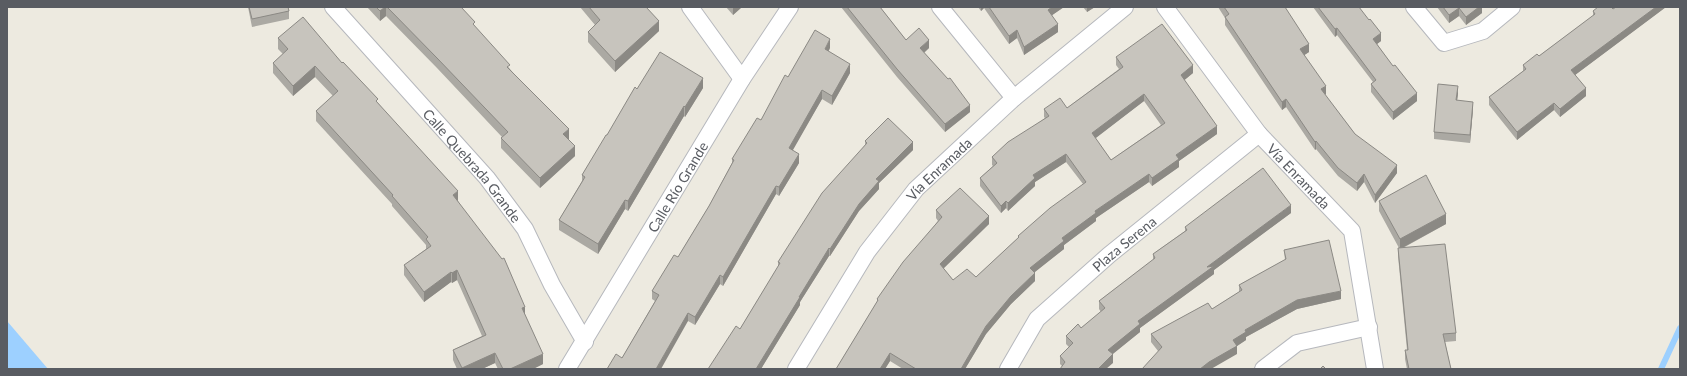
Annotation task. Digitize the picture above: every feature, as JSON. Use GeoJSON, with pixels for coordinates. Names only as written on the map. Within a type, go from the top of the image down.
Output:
{"type":"FeatureCollection","features":[{"type":"Feature","properties":{"kind":"street","name":"Calle Quebrada Grande"},"geometry":{"type":"LineString","coordinates":[[333,7],[487,178],[525,229],[552,284],[585,342]]}},
{"type":"Feature","properties":{"kind":"street"},"geometry":{"type":"LineString","coordinates":[[690,7],[742,79]]}},
{"type":"Feature","properties":{"kind":"street","name":"Calle Río Grande"},"geometry":{"type":"LineString","coordinates":[[567,369],[585,342],[608,301],[742,79],[790,7]]}},
{"type":"Feature","properties":{"kind":"street"},"geometry":{"type":"LineString","coordinates":[[940,7],[1014,98]]}},
{"type":"Feature","properties":{"kind":"street","name":"Vía Enramada"},"geometry":{"type":"LineString","coordinates":[[796,369],[867,252],[916,189],[1014,98],[1125,7]]}},
{"type":"Feature","properties":{"kind":"street","name":"Vía Enramada"},"geometry":{"type":"LineString","coordinates":[[1165,7],[1259,134],[1352,231],[1375,369]]}},
{"type":"Feature","properties":{"kind":"street"},"geometry":{"type":"LineString","coordinates":[[1414,7],[1444,43],[1483,31],[1512,7]]}},
{"type":"Feature","properties":{"kind":"street","name":"Plaza Serena"},"geometry":{"type":"LineString","coordinates":[[1008,369],[1037,319],[1109,255],[1259,134]]}},
{"type":"Feature","properties":{"kind":"street"},"geometry":{"type":"LineString","coordinates":[[1262,369],[1297,343],[1369,326]]}},
{"type":"Feature","properties":{"kind":"water"},"geometry":{"type":"Polygon","coordinates":[[[7,321],[48,369],[7,369],[7,321]]]}},
{"type":"Feature","properties":{"kind":"building"},"geometry":{"type":"Polygon","coordinates":[[[249,7],[288,7],[289,11],[252,19],[249,7]]]}},
{"type":"Feature","properties":{"kind":"building"},"geometry":{"type":"Polygon","coordinates":[[[376,7],[385,7],[380,11],[376,7]]]}},
{"type":"Feature","properties":{"kind":"building"},"geometry":{"type":"Polygon","coordinates":[[[387,7],[461,7],[475,22],[473,24],[510,65],[507,67],[569,129],[563,134],[575,146],[540,178],[501,138],[508,132],[387,7]]]}},
{"type":"Feature","properties":{"kind":"building"},"geometry":{"type":"Polygon","coordinates":[[[589,7],[646,7],[659,21],[615,61],[588,32],[600,20],[589,7]]]}},
{"type":"Feature","properties":{"kind":"building"},"geometry":{"type":"Polygon","coordinates":[[[847,7],[880,7],[906,40],[919,28],[929,40],[920,48],[948,79],[950,78],[970,105],[945,124],[897,69],[847,7]]]}},
{"type":"Feature","properties":{"kind":"building"},"geometry":{"type":"Polygon","coordinates":[[[989,7],[1052,7],[1048,10],[1058,24],[1024,47],[1017,30],[1009,36],[989,7]]]}},
{"type":"Feature","properties":{"kind":"building"},"geometry":{"type":"Polygon","coordinates":[[[1224,7],[1285,7],[1309,44],[1300,49],[1326,86],[1321,89],[1355,134],[1397,165],[1375,195],[1364,174],[1357,183],[1338,168],[1316,141],[1315,142],[1286,99],[1282,102],[1225,17],[1229,14],[1224,7]]]}},
{"type":"Feature","properties":{"kind":"building"},"geometry":{"type":"Polygon","coordinates":[[[1318,7],[1359,7],[1381,33],[1373,39],[1393,66],[1395,65],[1417,93],[1393,112],[1371,84],[1376,80],[1337,28],[1335,29],[1318,7]]]}},
{"type":"Feature","properties":{"kind":"building"},"geometry":{"type":"Polygon","coordinates":[[[1443,7],[1479,7],[1466,17],[1459,8],[1449,15],[1443,7]]]}},
{"type":"Feature","properties":{"kind":"building"},"geometry":{"type":"Polygon","coordinates":[[[1598,7],[1611,7],[1613,9],[1616,7],[1656,7],[1571,70],[1586,88],[1560,109],[1554,103],[1517,132],[1489,97],[1526,69],[1523,65],[1537,54],[1539,56],[1595,14],[1593,11],[1598,7]]]}},
{"type":"Feature","properties":{"kind":"building"},"geometry":{"type":"Polygon","coordinates":[[[303,17],[342,63],[343,62],[378,99],[376,101],[458,191],[453,195],[502,259],[504,258],[525,307],[522,308],[543,354],[510,369],[503,369],[495,353],[462,368],[453,350],[486,335],[457,270],[452,273],[451,272],[424,292],[404,265],[431,246],[426,239],[428,237],[392,196],[393,195],[316,111],[338,91],[315,66],[293,86],[273,63],[288,49],[278,38],[303,17]]]}},
{"type":"Feature","properties":{"kind":"building"},"geometry":{"type":"Polygon","coordinates":[[[1162,24],[1193,65],[1181,75],[1217,126],[1176,155],[1179,159],[1152,178],[1149,174],[1095,211],[1096,213],[1062,238],[1064,241],[1030,268],[1035,273],[1011,296],[986,326],[961,369],[916,369],[890,353],[880,369],[836,369],[878,300],[877,299],[903,262],[942,217],[936,210],[960,188],[989,216],[940,264],[953,280],[967,269],[976,277],[1019,237],[1018,236],[1050,208],[1086,182],[1066,154],[1033,175],[1035,178],[1008,203],[1006,201],[1001,206],[980,178],[997,163],[992,157],[1008,142],[1049,116],[1044,109],[1060,98],[1067,108],[1123,67],[1116,57],[1162,24]],[[1144,94],[1092,133],[1111,160],[1165,123],[1144,94]]]}},
{"type":"Feature","properties":{"kind":"building"},"geometry":{"type":"Polygon","coordinates":[[[815,30],[830,39],[825,49],[850,64],[832,96],[822,90],[789,148],[799,154],[779,187],[776,186],[723,277],[720,275],[695,317],[688,313],[656,369],[607,369],[616,354],[622,358],[659,295],[652,291],[674,255],[678,257],[709,206],[734,160],[732,159],[757,118],[761,120],[785,75],[788,77],[815,30]]]}},
{"type":"Feature","properties":{"kind":"building"},"geometry":{"type":"Polygon","coordinates":[[[660,52],[703,78],[685,107],[684,106],[628,201],[625,200],[598,244],[559,220],[585,177],[582,175],[606,135],[635,87],[637,89],[660,52]]]}},
{"type":"Feature","properties":{"kind":"building"},"geometry":{"type":"Polygon","coordinates":[[[1438,84],[1458,86],[1456,100],[1473,102],[1470,135],[1434,132],[1438,84]]]}},
{"type":"Feature","properties":{"kind":"building"},"geometry":{"type":"Polygon","coordinates":[[[888,118],[913,142],[876,179],[879,181],[859,204],[830,249],[829,248],[756,369],[708,369],[736,326],[740,329],[780,263],[778,262],[822,193],[867,143],[865,141],[888,118]]]}},
{"type":"Feature","properties":{"kind":"building"},"geometry":{"type":"Polygon","coordinates":[[[1263,168],[1291,205],[1207,267],[1214,266],[1138,321],[1140,324],[1108,350],[1113,354],[1098,369],[1060,369],[1065,362],[1060,356],[1073,343],[1066,336],[1078,324],[1081,328],[1105,308],[1099,301],[1155,258],[1153,254],[1187,230],[1185,227],[1263,168]]]}},
{"type":"Feature","properties":{"kind":"building"},"geometry":{"type":"Polygon","coordinates":[[[1426,175],[1446,214],[1400,239],[1379,201],[1426,175]]]}},
{"type":"Feature","properties":{"kind":"building"},"geometry":{"type":"Polygon","coordinates":[[[1329,240],[1341,291],[1297,300],[1245,330],[1246,332],[1233,340],[1237,346],[1200,369],[1142,369],[1162,347],[1151,334],[1208,303],[1212,309],[1242,290],[1239,285],[1286,259],[1284,250],[1329,240]]]}},
{"type":"Feature","properties":{"kind":"building"},"geometry":{"type":"Polygon","coordinates":[[[1445,244],[1456,333],[1443,334],[1451,369],[1409,369],[1405,350],[1408,350],[1398,248],[1445,244]]]}},
{"type":"Feature","properties":{"kind":"waterway"},"geometry":{"type":"LineString","coordinates":[[1661,369],[1680,328]]}}]}
